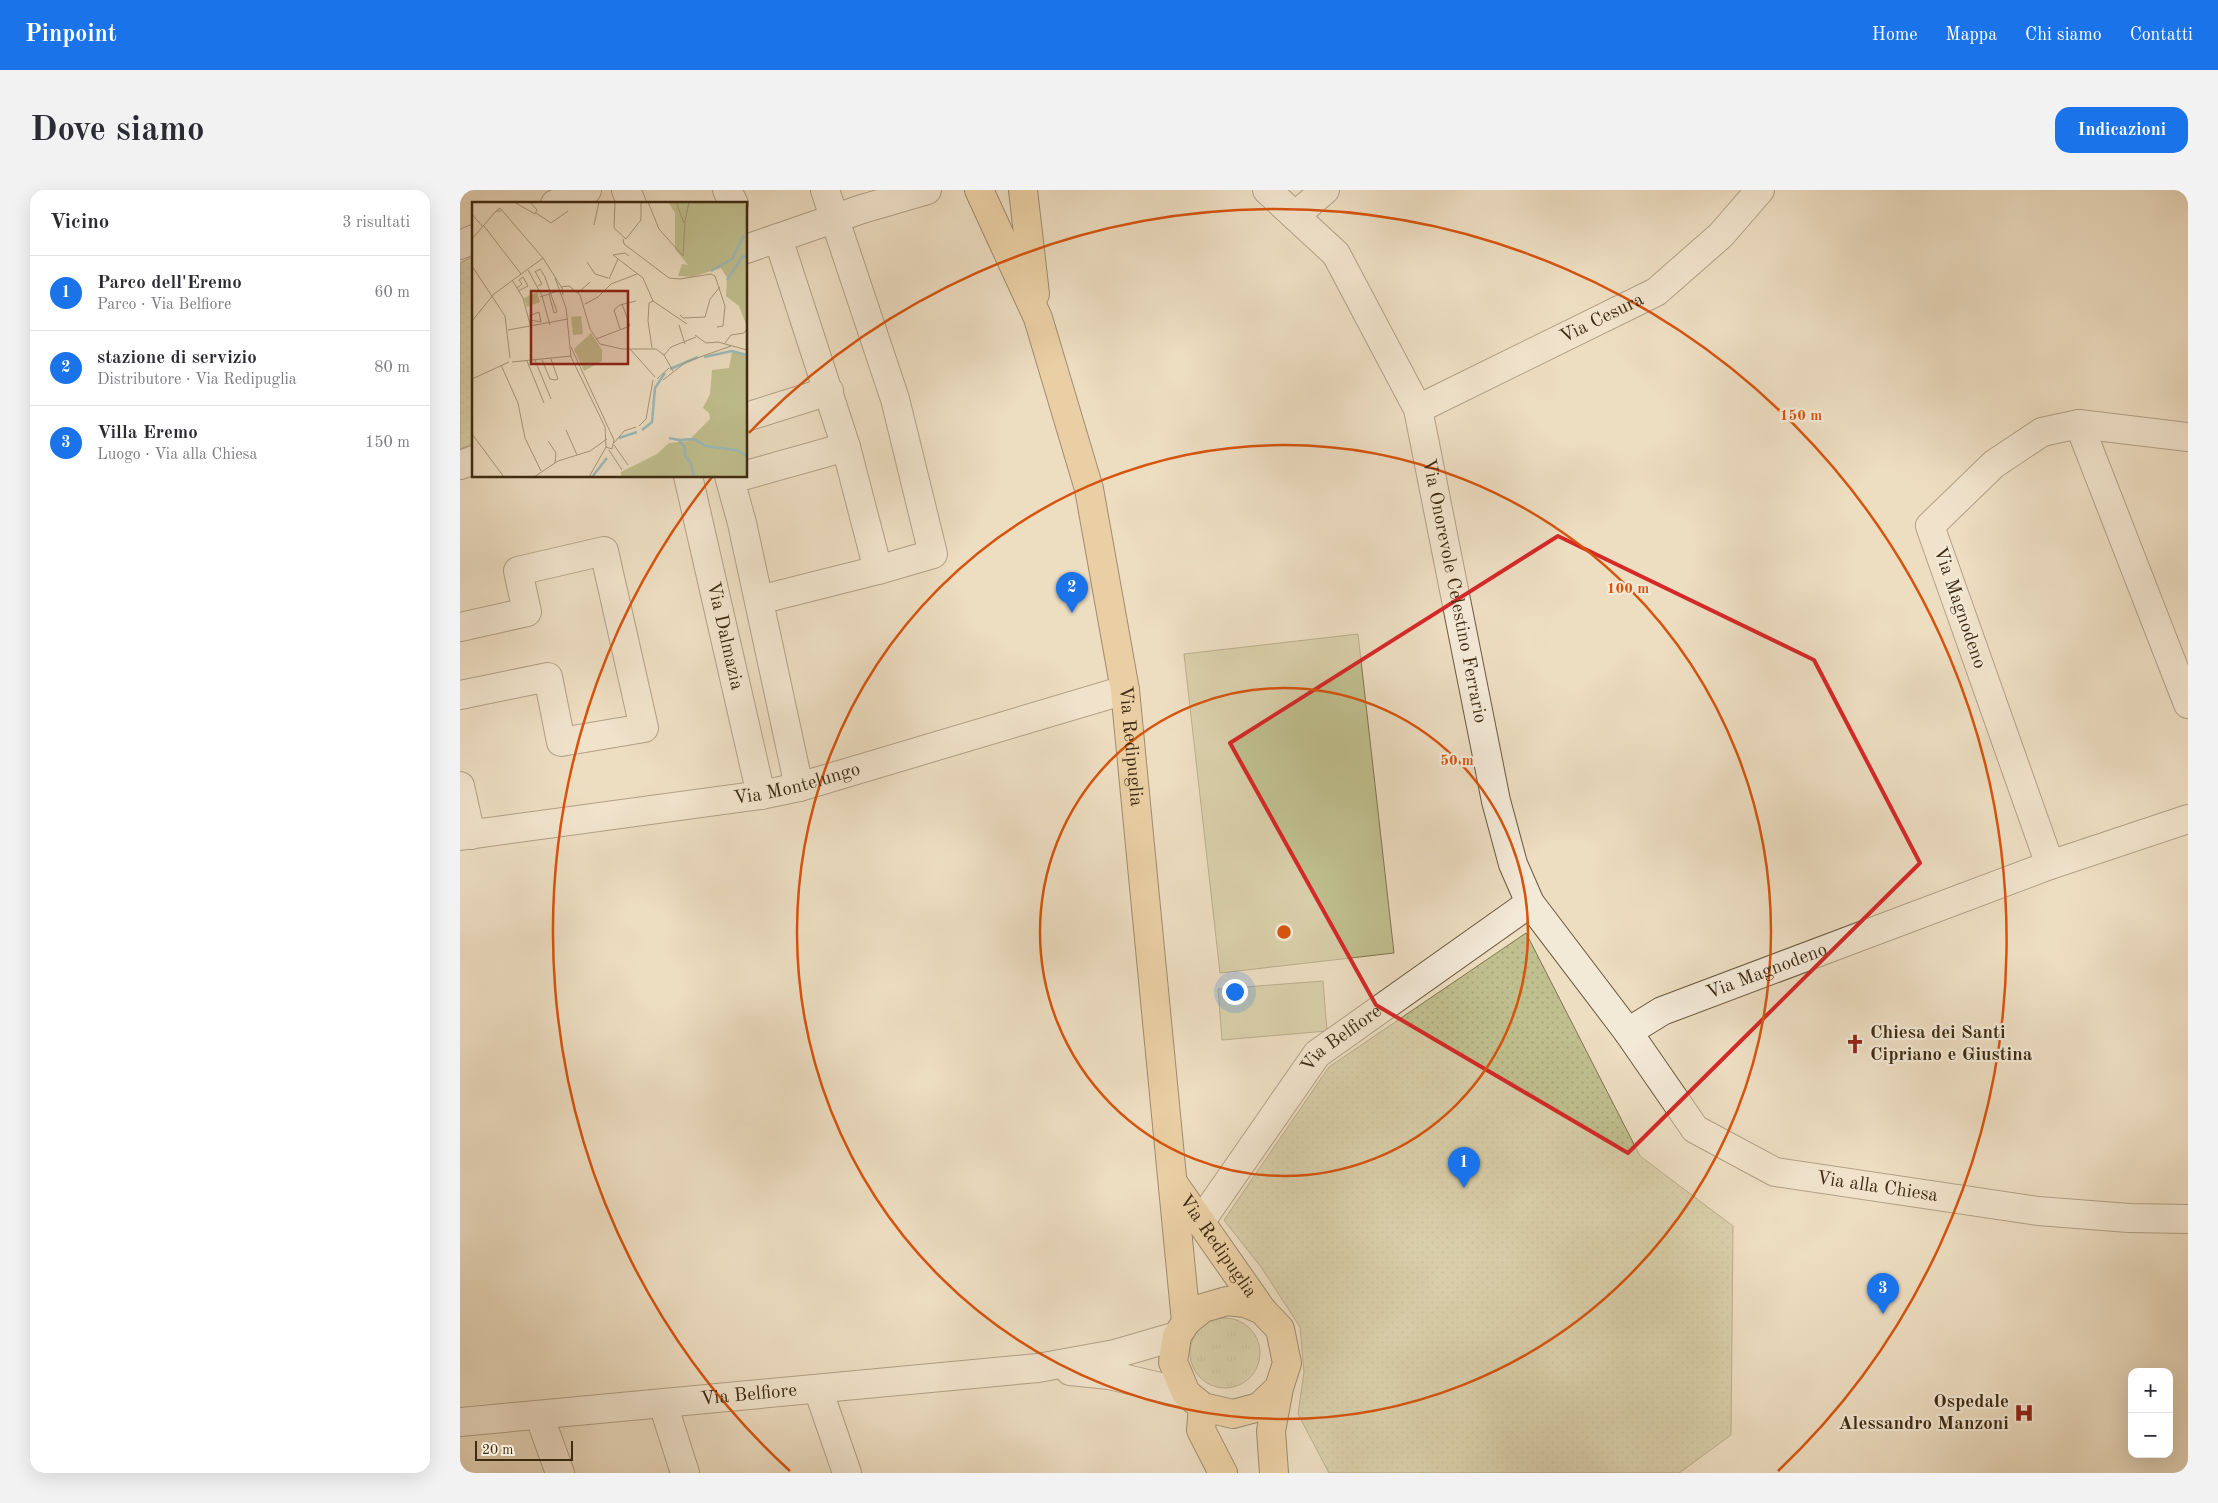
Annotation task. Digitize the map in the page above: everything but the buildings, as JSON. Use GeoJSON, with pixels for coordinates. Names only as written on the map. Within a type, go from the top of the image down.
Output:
{"type":"FeatureCollection","features":[{"type":"Feature","properties":{"kind":"main road","name":"Via Redipuglia"},"geometry":{"type":"LineString","coordinates":[[979,190],[1038,318],[1089,489],[1125,690],[1174,1183],[1182,1329]]}},
{"type":"Feature","properties":{"kind":"main road","name":"Via Redipuglia"},"geometry":{"type":"LineString","coordinates":[[1022,190],[1038,318]]}},
{"type":"Feature","properties":{"kind":"main road","name":"Via Redipuglia"},"geometry":{"type":"LineString","coordinates":[[1174,1183],[1262,1310]]}},
{"type":"Feature","properties":{"kind":"main road"},"geometry":{"type":"LineString","coordinates":[[1223,1473],[1201,1430],[1194,1400],[1173,1362],[1182,1329],[1203,1308],[1227,1301],[1245,1303],[1262,1310],[1280,1329],[1287,1363],[1279,1388],[1271,1430],[1272,1468],[1274,1473]]}},
{"type":"Feature","properties":{"kind":"main road"},"geometry":{"type":"LineString","coordinates":[[1194,1400],[1233,1414],[1258,1407],[1279,1388]]}},
{"type":"Feature","properties":{"kind":"street"},"geometry":{"type":"LineString","coordinates":[[560,202],[588,190],[594,202]]}},
{"type":"Feature","properties":{"kind":"street"},"geometry":{"type":"LineString","coordinates":[[626,190],[631,202]]}},
{"type":"Feature","properties":{"kind":"street"},"geometry":{"type":"LineString","coordinates":[[728,190],[733,202]]}},
{"type":"Feature","properties":{"kind":"street"},"geometry":{"type":"LineString","coordinates":[[759,600],[878,570],[932,554],[895,399],[836,218],[825,190]]}},
{"type":"Feature","properties":{"kind":"street"},"geometry":{"type":"LineString","coordinates":[[862,209],[885,190]]}},
{"type":"Feature","properties":{"kind":"street"},"geometry":{"type":"LineString","coordinates":[[878,570],[846,447],[829,391],[756,241],[927,190]]}},
{"type":"Feature","properties":{"kind":"street","name":"Via Onorevole Celestino Ferrario"},"geometry":{"type":"LineString","coordinates":[[1267,190],[1336,254],[1418,409],[1496,801],[1513,864],[1530,903],[1628,1032]]}},
{"type":"Feature","properties":{"kind":"street"},"geometry":{"type":"LineString","coordinates":[[1295,216],[1325,190]]}},
{"type":"Feature","properties":{"kind":"street","name":"Via Cesura"},"geometry":{"type":"LineString","coordinates":[[1418,409],[1656,292],[1721,235],[1760,190]]}},
{"type":"Feature","properties":{"kind":"street"},"geometry":{"type":"LineString","coordinates":[[460,245],[472,240]]}},
{"type":"Feature","properties":{"kind":"street"},"geometry":{"type":"LineString","coordinates":[[748,416],[829,391]]}},
{"type":"Feature","properties":{"kind":"street"},"geometry":{"type":"LineString","coordinates":[[2079,424],[2188,704]]}},
{"type":"Feature","properties":{"kind":"street","name":"Via Magnodeno"},"geometry":{"type":"LineString","coordinates":[[2050,865],[1930,526],[1994,464],[2042,432],[2079,424],[2188,437]]}},
{"type":"Feature","properties":{"kind":"street"},"geometry":{"type":"LineString","coordinates":[[748,474],[846,447]]}},
{"type":"Feature","properties":{"kind":"street"},"geometry":{"type":"LineString","coordinates":[[460,465],[472,461]]}},
{"type":"Feature","properties":{"kind":"street","name":"Via Dalmazia"},"geometry":{"type":"LineString","coordinates":[[688,478],[761,795]]}},
{"type":"Feature","properties":{"kind":"street","name":"Via Dalmazia"},"geometry":{"type":"LineString","coordinates":[[737,478],[759,600],[799,787]]}},
{"type":"Feature","properties":{"kind":"street"},"geometry":{"type":"LineString","coordinates":[[460,627],[527,612],[518,571],[604,551],[644,728],[561,742],[548,677],[460,695]]}},
{"type":"Feature","properties":{"kind":"street","name":"Via Montelungo"},"geometry":{"type":"LineString","coordinates":[[466,836],[761,795],[799,787],[1125,690]]}},
{"type":"Feature","properties":{"kind":"street"},"geometry":{"type":"LineString","coordinates":[[460,786],[466,836]]}},
{"type":"Feature","properties":{"kind":"street","name":"Via Magnodeno"},"geometry":{"type":"LineString","coordinates":[[1628,1032],[1662,1011],[2050,865],[2188,819]]}},
{"type":"Feature","properties":{"kind":"street","name":"Via Belfiore"},"geometry":{"type":"LineString","coordinates":[[1201,1221],[1317,1054],[1530,903]]}},
{"type":"Feature","properties":{"kind":"street","name":"Via alla Chiesa"},"geometry":{"type":"LineString","coordinates":[[1628,1032],[1695,1129],[1775,1172],[2038,1210],[2129,1218],[2188,1219]]}},
{"type":"Feature","properties":{"kind":"street","name":"Via Belfiore"},"geometry":{"type":"LineString","coordinates":[[460,1422],[1038,1368],[1115,1354],[1182,1329]]}},
{"type":"Feature","properties":{"kind":"street","name":"Via Belfiore"},"geometry":{"type":"LineString","coordinates":[[1038,1368],[1109,1375],[1194,1400]]}},
{"type":"Feature","properties":{"kind":"street"},"geometry":{"type":"LineString","coordinates":[[818,1389],[847,1473]]}},
{"type":"Feature","properties":{"kind":"street"},"geometry":{"type":"LineString","coordinates":[[663,1404],[685,1473]]}},
{"type":"Feature","properties":{"kind":"street"},"geometry":{"type":"LineString","coordinates":[[539,1415],[560,1473]]}},
{"type":"Feature","properties":{"kind":"highlighted area"},"geometry":{"type":"Polygon","coordinates":[[[1558,536],[1814,660],[1920,863],[1628,1153],[1376,1005],[1230,743],[1558,536]]]}},
{"type":"Feature","properties":{"kind":"green space"},"geometry":{"type":"Polygon","coordinates":[[[472,257],[472,444],[460,449],[460,263],[472,257]]]}},
{"type":"Feature","properties":{"kind":"green space"},"geometry":{"type":"Polygon","coordinates":[[[1358,634],[1394,953],[1220,973],[1184,654],[1358,634]]]}},
{"type":"Feature","properties":{"kind":"green space"},"geometry":{"type":"Polygon","coordinates":[[[1526,933],[1640,1156],[1733,1226],[1731,1435],[1679,1473],[1329,1473],[1298,1414],[1304,1372],[1300,1327],[1261,1267],[1224,1220],[1329,1067],[1526,933]]]}},
{"type":"Feature","properties":{"kind":"green space"},"geometry":{"type":"Polygon","coordinates":[[[1323,981],[1327,1031],[1222,1040],[1218,989],[1323,981]]]}},
{"type":"Feature","properties":{"kind":"green space"},"geometry":{"type":"Polygon","coordinates":[[[1225,1318],[1238,1321],[1250,1328],[1257,1340],[1260,1353],[1257,1366],[1250,1378],[1238,1385],[1225,1388],[1212,1385],[1200,1378],[1193,1366],[1190,1353],[1193,1340],[1200,1328],[1212,1321],[1225,1318]]]}},
{"type":"Feature","properties":{"kind":"place","name":"stazione di servizio"},"geometry":{"type":"Point","coordinates":[1072,613]}},
{"type":"Feature","properties":{"kind":"place","name":"Chiesa dei Santi Cipriano e Giustina"},"geometry":{"type":"Point","coordinates":[1855,1044]}},
{"type":"Feature","properties":{"kind":"place","name":"Parco dell'Eremo"},"geometry":{"type":"Point","coordinates":[1464,1188]}},
{"type":"Feature","properties":{"kind":"place","name":"Villa Eremo"},"geometry":{"type":"Point","coordinates":[1883,1314]}},
{"type":"Feature","properties":{"kind":"place","name":"Ospedale Alessandro Manzoni"},"geometry":{"type":"Point","coordinates":[2024,1413]}}]}
